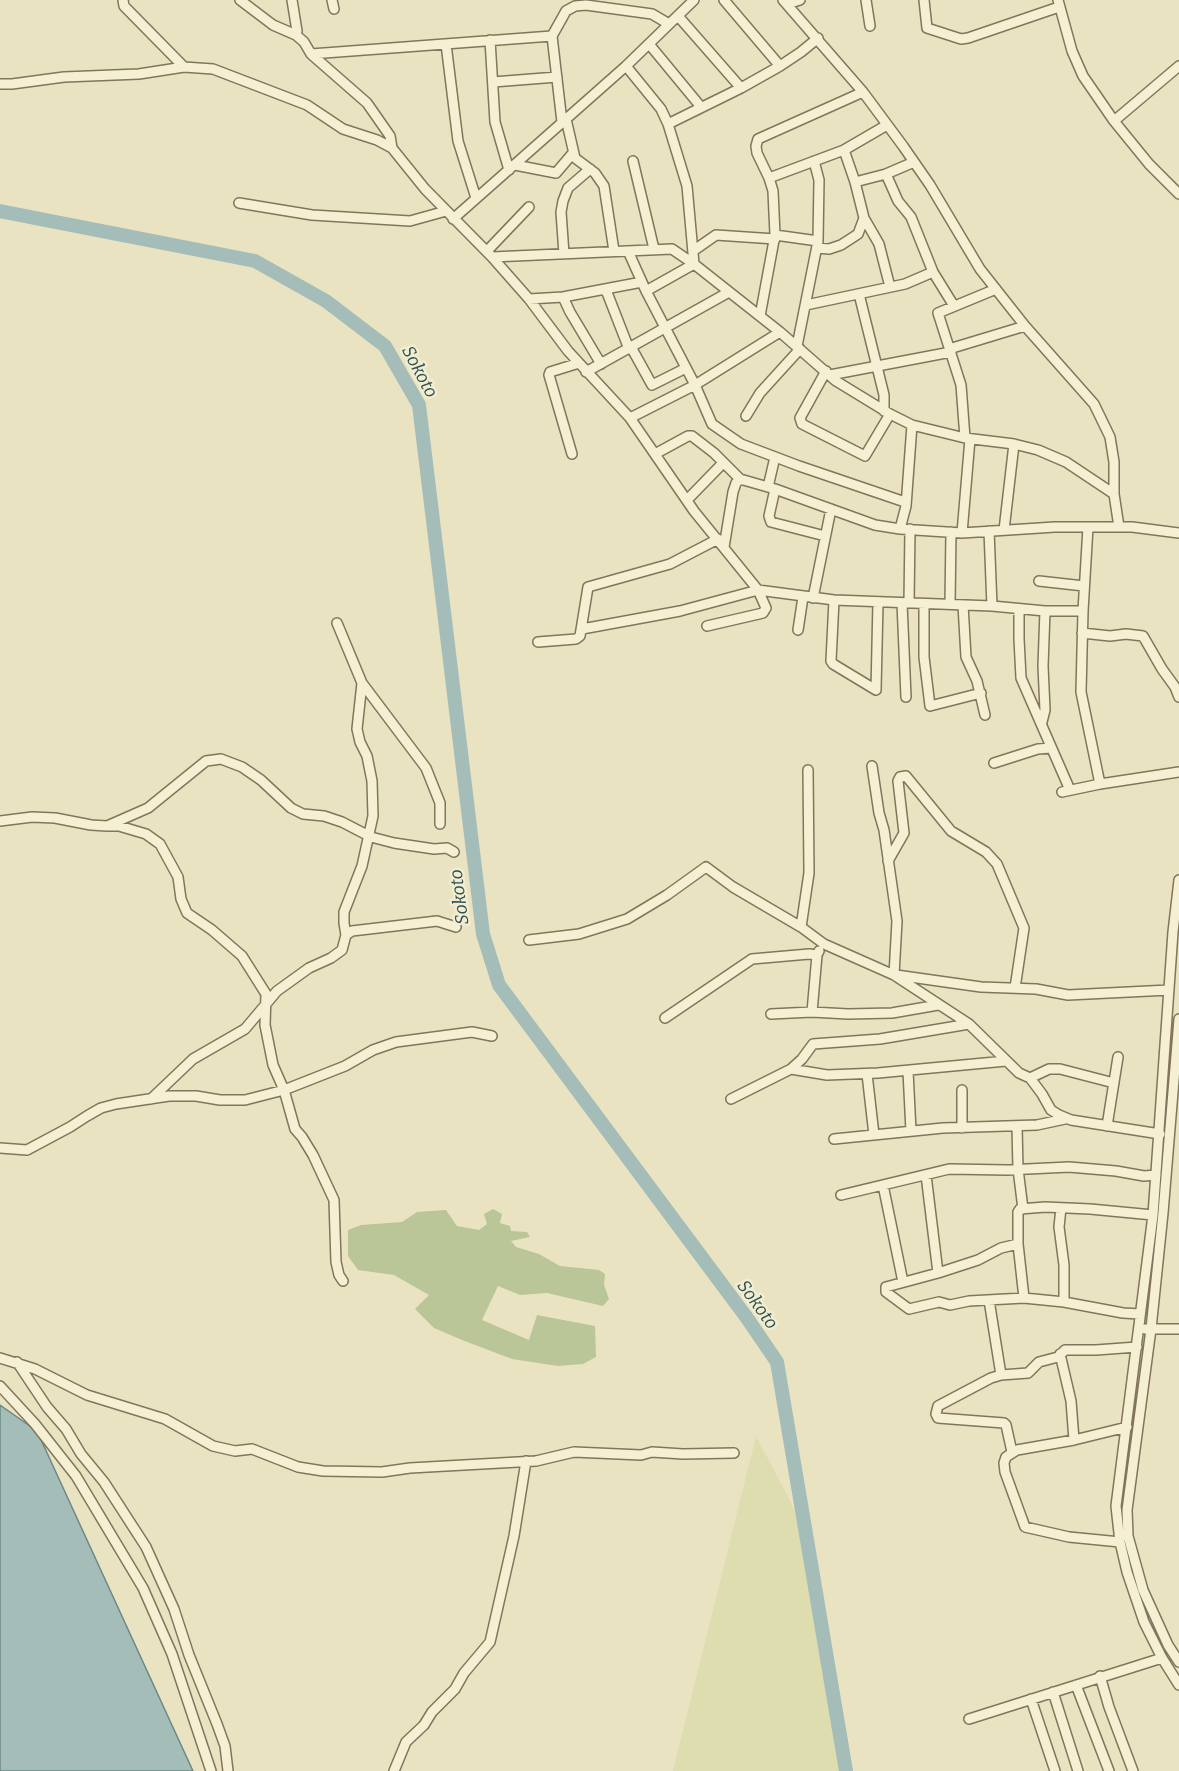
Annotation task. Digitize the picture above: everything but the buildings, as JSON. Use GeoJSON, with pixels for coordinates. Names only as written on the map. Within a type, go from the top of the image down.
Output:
{"type":"FeatureCollection","features":[{"type":"Feature","properties":{"kind":"street"},"geometry":{"type":"LineString","coordinates":[[123,0],[124,6],[184,67]]}},
{"type":"Feature","properties":{"kind":"street"},"geometry":{"type":"LineString","coordinates":[[240,0],[273,25],[296,35],[304,42],[311,54],[367,103],[390,136],[392,148]]}},
{"type":"Feature","properties":{"kind":"street"},"geometry":{"type":"LineString","coordinates":[[292,0],[296,35]]}},
{"type":"Feature","properties":{"kind":"street"},"geometry":{"type":"LineString","coordinates":[[453,219],[626,66],[694,0]]}},
{"type":"Feature","properties":{"kind":"street"},"geometry":{"type":"LineString","coordinates":[[724,0],[780,66]]}},
{"type":"Feature","properties":{"kind":"street"},"geometry":{"type":"LineString","coordinates":[[785,2],[800,0]]}},
{"type":"Feature","properties":{"kind":"street"},"geometry":{"type":"LineString","coordinates":[[866,0],[870,26]]}},
{"type":"Feature","properties":{"kind":"street"},"geometry":{"type":"LineString","coordinates":[[924,0],[928,29],[960,39],[1059,4],[1075,58],[1083,76],[1114,121],[1149,164],[1179,194]]}},
{"type":"Feature","properties":{"kind":"street"},"geometry":{"type":"LineString","coordinates":[[785,2],[863,92],[914,162],[980,270],[1025,326],[1094,404],[1110,437],[1119,527]]}},
{"type":"Feature","properties":{"kind":"street"},"geometry":{"type":"LineString","coordinates":[[614,252],[604,186],[596,173],[575,158],[573,153],[564,121],[552,36],[566,11],[575,6],[586,5],[652,14],[669,24]]}},
{"type":"Feature","properties":{"kind":"street"},"geometry":{"type":"LineString","coordinates":[[678,16],[741,88]]}},
{"type":"Feature","properties":{"kind":"street"},"geometry":{"type":"LineString","coordinates":[[311,54],[552,36]]}},
{"type":"Feature","properties":{"kind":"street"},"geometry":{"type":"LineString","coordinates":[[668,124],[780,66],[818,38]]}},
{"type":"Feature","properties":{"kind":"street"},"geometry":{"type":"LineString","coordinates":[[490,40],[495,122],[512,167]]}},
{"type":"Feature","properties":{"kind":"street"},"geometry":{"type":"LineString","coordinates":[[446,44],[458,141],[476,198]]}},
{"type":"Feature","properties":{"kind":"street"},"geometry":{"type":"LineString","coordinates":[[648,44],[702,107]]}},
{"type":"Feature","properties":{"kind":"street"},"geometry":{"type":"LineString","coordinates":[[626,66],[661,109],[668,124],[687,186],[694,264]]}},
{"type":"Feature","properties":{"kind":"street"},"geometry":{"type":"LineString","coordinates":[[1114,121],[1179,66]]}},
{"type":"Feature","properties":{"kind":"street"},"geometry":{"type":"LineString","coordinates":[[0,84],[64,77],[139,74],[184,67],[213,69],[307,105],[343,129],[377,140],[392,148],[424,189],[530,299],[586,372],[630,418],[687,500],[758,590],[766,608],[763,613],[707,626]]}},
{"type":"Feature","properties":{"kind":"street"},"geometry":{"type":"LineString","coordinates":[[493,82],[557,77]]}},
{"type":"Feature","properties":{"kind":"street"},"geometry":{"type":"LineString","coordinates":[[760,316],[775,237],[773,191],[757,153],[758,139],[863,92]]}},
{"type":"Feature","properties":{"kind":"street"},"geometry":{"type":"LineString","coordinates":[[769,178],[844,150],[887,125]]}},
{"type":"Feature","properties":{"kind":"street"},"geometry":{"type":"LineString","coordinates":[[844,150],[864,218],[879,244],[890,287]]}},
{"type":"Feature","properties":{"kind":"street"},"geometry":{"type":"LineString","coordinates":[[512,167],[556,173],[573,153]]}},
{"type":"Feature","properties":{"kind":"street"},"geometry":{"type":"LineString","coordinates":[[633,160],[654,249]]}},
{"type":"Feature","properties":{"kind":"street"},"geometry":{"type":"LineString","coordinates":[[746,417],[760,393],[798,348],[817,245],[819,180],[814,161]]}},
{"type":"Feature","properties":{"kind":"street"},"geometry":{"type":"LineString","coordinates":[[855,182],[886,174],[914,162]]}},
{"type":"Feature","properties":{"kind":"street"},"geometry":{"type":"LineString","coordinates":[[564,254],[561,212],[565,193],[570,185],[590,169]]}},
{"type":"Feature","properties":{"kind":"street"},"geometry":{"type":"LineString","coordinates":[[886,174],[898,201],[911,217],[933,272],[954,306]]}},
{"type":"Feature","properties":{"kind":"street"},"geometry":{"type":"LineString","coordinates":[[239,204],[312,215],[410,221],[446,211]]}},
{"type":"Feature","properties":{"kind":"street"},"geometry":{"type":"LineString","coordinates":[[489,254],[529,207]]}},
{"type":"Feature","properties":{"kind":"street"},"geometry":{"type":"LineString","coordinates":[[693,251],[716,235],[775,237],[834,248],[858,234],[864,218]]}},
{"type":"Feature","properties":{"kind":"street"},"geometry":{"type":"LineString","coordinates":[[489,254],[564,254],[672,249],[780,332],[836,381],[887,413],[912,425],[967,439],[1014,444],[1038,450],[1066,462],[1114,494]]}},
{"type":"Feature","properties":{"kind":"street"},"geometry":{"type":"LineString","coordinates":[[628,251],[712,424],[741,444],[905,502]]}},
{"type":"Feature","properties":{"kind":"street"},"geometry":{"type":"LineString","coordinates":[[530,299],[644,287],[694,264]]}},
{"type":"Feature","properties":{"kind":"street"},"geometry":{"type":"LineString","coordinates":[[806,305],[905,284],[933,272]]}},
{"type":"Feature","properties":{"kind":"street"},"geometry":{"type":"LineString","coordinates":[[606,290],[630,348],[652,385],[686,368]]}},
{"type":"Feature","properties":{"kind":"street"},"geometry":{"type":"LineString","coordinates":[[962,533],[967,439],[961,385],[938,313],[996,290]]}},
{"type":"Feature","properties":{"kind":"street"},"geometry":{"type":"LineString","coordinates":[[586,372],[729,292]]}},
{"type":"Feature","properties":{"kind":"street"},"geometry":{"type":"LineString","coordinates":[[828,373],[800,418],[802,424],[865,456],[887,413],[859,294]]}},
{"type":"Feature","properties":{"kind":"street"},"geometry":{"type":"LineString","coordinates":[[564,297],[570,312],[601,364]]}},
{"type":"Feature","properties":{"kind":"street"},"geometry":{"type":"LineString","coordinates":[[828,373],[877,367],[950,351],[1025,326]]}},
{"type":"Feature","properties":{"kind":"street"},"geometry":{"type":"LineString","coordinates":[[630,418],[695,385],[780,332]]}},
{"type":"Feature","properties":{"kind":"street"},"geometry":{"type":"LineString","coordinates":[[573,454],[549,375],[550,372],[579,363]]}},
{"type":"Feature","properties":{"kind":"street"},"geometry":{"type":"LineString","coordinates":[[900,529],[905,502],[912,425]]}},
{"type":"Feature","properties":{"kind":"street"},"geometry":{"type":"LineString","coordinates":[[655,454],[689,435],[703,443],[740,479],[875,525],[900,529],[962,533],[1119,527],[1179,533]]}},
{"type":"Feature","properties":{"kind":"street"},"geometry":{"type":"LineString","coordinates":[[1004,530],[1014,444]]}},
{"type":"Feature","properties":{"kind":"street"},"geometry":{"type":"LineString","coordinates":[[774,457],[769,516],[771,522],[825,536]]}},
{"type":"Feature","properties":{"kind":"street"},"geometry":{"type":"LineString","coordinates":[[687,500],[723,463]]}},
{"type":"Feature","properties":{"kind":"street"},"geometry":{"type":"LineString","coordinates":[[721,543],[733,492],[740,479]]}},
{"type":"Feature","properties":{"kind":"street"},"geometry":{"type":"LineString","coordinates":[[813,598],[831,509]]}},
{"type":"Feature","properties":{"kind":"street"},"geometry":{"type":"LineString","coordinates":[[1088,527],[1081,692],[1100,784]]}},
{"type":"Feature","properties":{"kind":"street"},"geometry":{"type":"LineString","coordinates":[[906,697],[905,603],[910,529]]}},
{"type":"Feature","properties":{"kind":"street"},"geometry":{"type":"LineString","coordinates":[[990,531],[992,606]]}},
{"type":"Feature","properties":{"kind":"street"},"geometry":{"type":"LineString","coordinates":[[950,604],[951,532]]}},
{"type":"Feature","properties":{"kind":"street"},"geometry":{"type":"LineString","coordinates":[[538,642],[576,639],[580,636],[588,587],[670,564],[721,543]]}},
{"type":"Feature","properties":{"kind":"street"},"geometry":{"type":"LineString","coordinates":[[1039,581],[1084,586]]}},
{"type":"Feature","properties":{"kind":"street"},"geometry":{"type":"LineString","coordinates":[[582,629],[680,611],[758,590],[834,600],[1083,611]]}},
{"type":"Feature","properties":{"kind":"street"},"geometry":{"type":"LineString","coordinates":[[798,630],[803,597]]}},
{"type":"Feature","properties":{"kind":"street"},"geometry":{"type":"LineString","coordinates":[[834,600],[831,661],[876,690],[878,602]]}},
{"type":"Feature","properties":{"kind":"street"},"geometry":{"type":"LineString","coordinates":[[924,604],[924,657],[930,706],[981,693]]}},
{"type":"Feature","properties":{"kind":"street"},"geometry":{"type":"LineString","coordinates":[[963,605],[966,657],[981,693],[986,715]]}},
{"type":"Feature","properties":{"kind":"street"},"geometry":{"type":"LineString","coordinates":[[1019,609],[1022,678],[1033,707],[1042,722],[1066,791],[1179,771]]}},
{"type":"Feature","properties":{"kind":"street"},"geometry":{"type":"LineString","coordinates":[[1042,722],[1045,710],[1043,666],[1045,611]]}},
{"type":"Feature","properties":{"kind":"street"},"geometry":{"type":"LineString","coordinates":[[337,623],[362,683],[426,768],[440,803],[440,824]]}},
{"type":"Feature","properties":{"kind":"street"},"geometry":{"type":"LineString","coordinates":[[1082,633],[1143,636],[1179,697]]}},
{"type":"Feature","properties":{"kind":"street"},"geometry":{"type":"LineString","coordinates":[[151,1099],[193,1059],[245,1029],[277,991],[309,968],[342,950],[346,935],[344,912],[362,866],[373,816],[373,794],[367,756],[357,729],[362,683]]}},
{"type":"Feature","properties":{"kind":"street"},"geometry":{"type":"LineString","coordinates":[[994,763],[1038,748],[1051,748]]}},
{"type":"Feature","properties":{"kind":"street"},"geometry":{"type":"LineString","coordinates":[[107,826],[148,808],[206,761],[221,759],[242,767],[261,780],[291,808],[303,814],[324,816],[367,836],[394,843],[434,849],[447,848],[454,852]]}},
{"type":"Feature","properties":{"kind":"street"},"geometry":{"type":"LineString","coordinates":[[872,766],[897,921],[894,975]]}},
{"type":"Feature","properties":{"kind":"street"},"geometry":{"type":"LineString","coordinates":[[801,927],[809,873],[807,770]]}},
{"type":"Feature","properties":{"kind":"street"},"geometry":{"type":"LineString","coordinates":[[888,861],[904,833],[898,781],[900,777],[906,776],[951,831],[987,852],[997,864],[1024,928],[1015,988]]}},
{"type":"Feature","properties":{"kind":"street"},"geometry":{"type":"LineString","coordinates":[[0,821],[32,817],[55,818],[91,825],[118,826],[146,834],[160,844],[178,877],[181,899],[187,913],[212,930],[242,956],[266,994],[264,1013],[273,1065],[284,1090],[295,1129],[313,1155],[334,1200],[335,1250],[339,1275],[343,1281]]}},
{"type":"Feature","properties":{"kind":"street"},"geometry":{"type":"LineString","coordinates":[[529,940],[579,934],[627,919],[667,895],[706,867],[733,887],[801,927],[824,944],[894,975],[969,1024],[1019,1073],[1030,1078],[1051,1110],[1065,1119]]}},
{"type":"Feature","properties":{"kind":"street"},"geometry":{"type":"LineString","coordinates":[[1179,880],[1173,932],[1153,1215],[1117,1490],[1117,1525],[1127,1572],[1144,1622],[1162,1658],[1179,1684]]}},
{"type":"Feature","properties":{"kind":"street"},"geometry":{"type":"LineString","coordinates":[[346,935],[352,931],[437,921],[456,927]]}},
{"type":"Feature","properties":{"kind":"street"},"geometry":{"type":"LineString","coordinates":[[812,1012],[817,955],[824,944]]}},
{"type":"Feature","properties":{"kind":"street"},"geometry":{"type":"LineString","coordinates":[[665,1018],[752,959],[817,955]]}},
{"type":"Feature","properties":{"kind":"street"},"geometry":{"type":"LineString","coordinates":[[894,975],[981,987],[1015,988],[1076,995],[1169,990]]}},
{"type":"Feature","properties":{"kind":"street"},"geometry":{"type":"LineString","coordinates":[[771,1014],[892,1013],[938,1005]]}},
{"type":"Feature","properties":{"kind":"street"},"geometry":{"type":"LineString","coordinates":[[1179,1019],[1171,1135],[1151,1329],[1131,1470],[1127,1524],[1143,1590],[1168,1645],[1179,1662]]}},
{"type":"Feature","properties":{"kind":"street"},"geometry":{"type":"LineString","coordinates":[[731,1100],[791,1069],[813,1044],[880,1039],[969,1024]]}},
{"type":"Feature","properties":{"kind":"street"},"geometry":{"type":"LineString","coordinates":[[0,1148],[27,1150],[101,1108],[169,1096],[245,1100],[284,1090],[345,1066],[373,1050],[396,1042],[472,1032],[492,1036]]}},
{"type":"Feature","properties":{"kind":"street"},"geometry":{"type":"LineString","coordinates":[[1107,1126],[1118,1057]]}},
{"type":"Feature","properties":{"kind":"street"},"geometry":{"type":"LineString","coordinates":[[791,1069],[827,1075],[867,1074],[1006,1061]]}},
{"type":"Feature","properties":{"kind":"street"},"geometry":{"type":"LineString","coordinates":[[1030,1078],[1049,1069],[1060,1069],[1114,1083]]}},
{"type":"Feature","properties":{"kind":"street"},"geometry":{"type":"LineString","coordinates":[[908,1071],[911,1131]]}},
{"type":"Feature","properties":{"kind":"street"},"geometry":{"type":"LineString","coordinates":[[867,1074],[874,1135]]}},
{"type":"Feature","properties":{"kind":"street"},"geometry":{"type":"LineString","coordinates":[[962,1090],[962,1128]]}},
{"type":"Feature","properties":{"kind":"street"},"geometry":{"type":"LineString","coordinates":[[834,1139],[911,1131],[1017,1127],[1065,1119],[1160,1134]]}},
{"type":"Feature","properties":{"kind":"street"},"geometry":{"type":"LineString","coordinates":[[1017,1127],[1018,1169],[1023,1209]]}},
{"type":"Feature","properties":{"kind":"street"},"geometry":{"type":"LineString","coordinates":[[1171,1135],[1179,1143]]}},
{"type":"Feature","properties":{"kind":"street"},"geometry":{"type":"LineString","coordinates":[[841,1195],[949,1169],[1069,1167],[1097,1168],[1144,1176],[1156,1175]]}},
{"type":"Feature","properties":{"kind":"street"},"geometry":{"type":"LineString","coordinates":[[926,1175],[938,1273]]}},
{"type":"Feature","properties":{"kind":"street"},"geometry":{"type":"LineString","coordinates":[[883,1185],[903,1282]]}},
{"type":"Feature","properties":{"kind":"street"},"geometry":{"type":"LineString","coordinates":[[1024,1298],[1018,1245],[1018,1212],[1023,1209],[1061,1208],[1153,1215]]}},
{"type":"Feature","properties":{"kind":"street"},"geometry":{"type":"LineString","coordinates":[[1061,1208],[1059,1227],[1064,1265],[1064,1302]]}},
{"type":"Feature","properties":{"kind":"street"},"geometry":{"type":"LineString","coordinates":[[1018,1245],[1001,1248],[978,1260],[938,1273],[886,1287],[886,1292],[909,1309],[939,1302],[950,1305],[1024,1298],[1140,1314]]}},
{"type":"Feature","properties":{"kind":"street"},"geometry":{"type":"LineString","coordinates":[[989,1300],[1001,1375]]}},
{"type":"Feature","properties":{"kind":"street"},"geometry":{"type":"LineString","coordinates":[[1139,1328],[1179,1329]]}},
{"type":"Feature","properties":{"kind":"street"},"geometry":{"type":"LineString","coordinates":[[1012,1452],[1004,1423],[938,1418],[936,1414],[938,1406],[1001,1375],[1028,1373],[1039,1362],[1058,1357],[1065,1350],[1137,1347]]}},
{"type":"Feature","properties":{"kind":"street"},"geometry":{"type":"LineString","coordinates":[[0,1349],[66,1430],[142,1540],[174,1608],[189,1655],[225,1746],[228,1771]]}},
{"type":"Feature","properties":{"kind":"street"},"geometry":{"type":"LineString","coordinates":[[1060,1354],[1071,1401],[1074,1440]]}},
{"type":"Feature","properties":{"kind":"street"},"geometry":{"type":"LineString","coordinates":[[9,1360],[35,1369],[87,1395],[165,1419],[213,1446],[235,1451],[252,1449],[298,1467],[323,1471],[382,1472],[410,1468],[526,1461],[574,1452],[641,1455],[652,1452],[734,1453]]}},
{"type":"Feature","properties":{"kind":"street"},"geometry":{"type":"LineString","coordinates":[[0,1386],[28,1415],[76,1476],[143,1588],[175,1663],[211,1771]]}},
{"type":"Feature","properties":{"kind":"street"},"geometry":{"type":"LineString","coordinates":[[1120,1542],[1069,1537],[1025,1527],[1005,1472],[1004,1463],[1012,1452],[1127,1427]]}},
{"type":"Feature","properties":{"kind":"street"},"geometry":{"type":"LineString","coordinates":[[394,1771],[406,1742],[455,1689],[464,1673],[490,1642],[514,1536],[526,1461]]}},
{"type":"Feature","properties":{"kind":"street"},"geometry":{"type":"LineString","coordinates":[[969,1719],[1162,1658]]}},
{"type":"Feature","properties":{"kind":"street"},"geometry":{"type":"LineString","coordinates":[[1100,1676],[1133,1771]]}},
{"type":"Feature","properties":{"kind":"street"},"geometry":{"type":"LineString","coordinates":[[1076,1685],[1109,1771]]}},
{"type":"Feature","properties":{"kind":"street"},"geometry":{"type":"LineString","coordinates":[[1053,1692],[1078,1771]]}},
{"type":"Feature","properties":{"kind":"street"},"geometry":{"type":"LineString","coordinates":[[1031,1699],[1055,1771]]}},
{"type":"Feature","properties":{"kind":"green space"},"geometry":{"type":"Polygon","coordinates":[[[493,1209],[502,1214],[500,1223],[510,1226],[511,1231],[527,1232],[530,1237],[511,1241],[516,1247],[539,1254],[560,1266],[599,1270],[605,1274],[604,1285],[609,1299],[603,1306],[547,1293],[520,1295],[498,1286],[482,1320],[529,1340],[537,1315],[595,1326],[596,1357],[583,1364],[558,1366],[512,1359],[462,1340],[434,1328],[415,1309],[429,1295],[394,1275],[358,1270],[348,1256],[348,1230],[361,1225],[402,1222],[417,1212],[446,1210],[457,1226],[479,1230],[487,1224],[484,1214],[493,1209]]]}},
{"type":"Feature","properties":{"kind":"green space"},"geometry":{"type":"Polygon","coordinates":[[[756,1436],[795,1510],[824,1594],[831,1704],[850,1771],[673,1771],[756,1436]]]}},
{"type":"Feature","properties":{"kind":"water"},"geometry":{"type":"Polygon","coordinates":[[[0,1405],[37,1431],[193,1771],[0,1771],[0,1405]]]}},
{"type":"Feature","properties":{"kind":"waterway","name":"Sokoto"},"geometry":{"type":"LineString","coordinates":[[0,211],[255,261],[326,301],[385,346],[419,405],[483,934],[499,985],[747,1318],[777,1362],[846,1771]]}}]}
